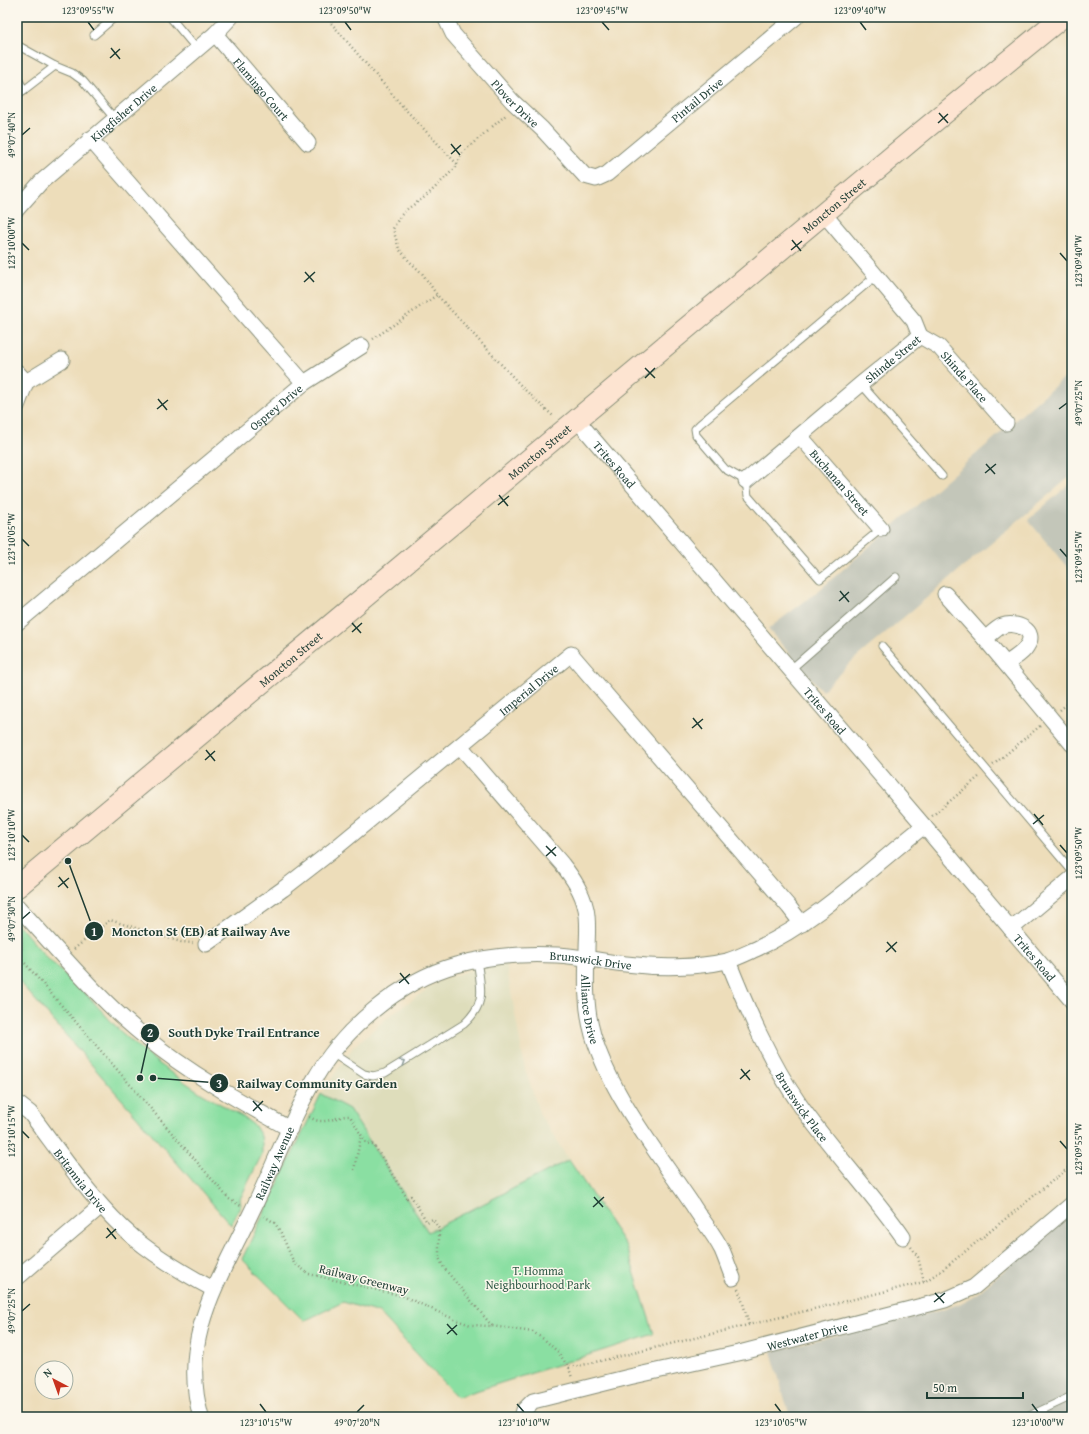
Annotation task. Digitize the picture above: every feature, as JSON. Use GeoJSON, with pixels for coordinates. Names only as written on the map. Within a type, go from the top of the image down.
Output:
{"type":"FeatureCollection","features":[{"type":"Feature","properties":{"kind":"street","name":"Kingfisher Drive"},"geometry":{"type":"LineString","coordinates":[[17,209],[41,182],[196,48],[215,34],[231,17]]}},
{"type":"Feature","properties":{"kind":"street","name":"Plover Drive"},"geometry":{"type":"LineString","coordinates":[[445,17],[453,34],[512,102],[542,129],[585,176],[596,179]]}},
{"type":"Feature","properties":{"kind":"street","name":"Pintail Drive"},"geometry":{"type":"LineString","coordinates":[[596,179],[607,174],[796,17]]}},
{"type":"Feature","properties":{"kind":"street","name":"Moncton Street"},"geometry":{"type":"LineString","coordinates":[[17,887],[1062,17]]}},
{"type":"Feature","properties":{"kind":"street","name":"Flamingo Court"},"geometry":{"type":"LineString","coordinates":[[215,34],[308,143]]}},
{"type":"Feature","properties":{"kind":"street","name":"Osprey Drive"},"geometry":{"type":"LineString","coordinates":[[17,623],[304,383],[90,139]]}},
{"type":"Feature","properties":{"kind":"street","name":"Shinde Street"},"geometry":{"type":"LineString","coordinates":[[746,481],[920,336],[914,320],[824,214]]}},
{"type":"Feature","properties":{"kind":"street","name":"Shinde Place"},"geometry":{"type":"LineString","coordinates":[[920,336],[939,347],[1006,423]]}},
{"type":"Feature","properties":{"kind":"street"},"geometry":{"type":"LineString","coordinates":[[304,383],[362,346]]}},
{"type":"Feature","properties":{"kind":"street"},"geometry":{"type":"LineString","coordinates":[[17,406],[21,377],[62,360]]}},
{"type":"Feature","properties":{"kind":"street","name":"Trites Road"},"geometry":{"type":"LineString","coordinates":[[577,420],[1072,1001]]}},
{"type":"Feature","properties":{"kind":"street","name":"Buchanan Street"},"geometry":{"type":"LineString","coordinates":[[800,436],[881,529]]}},
{"type":"Feature","properties":{"kind":"street"},"geometry":{"type":"LineString","coordinates":[[945,594],[985,639],[1072,744]]}},
{"type":"Feature","properties":{"kind":"street"},"geometry":{"type":"LineString","coordinates":[[985,639],[1002,626],[1019,625],[1029,633],[1030,638],[1028,645],[1022,653],[1006,664]]}},
{"type":"Feature","properties":{"kind":"street","name":"Imperial Drive"},"geometry":{"type":"LineString","coordinates":[[206,944],[283,889],[332,851],[571,654],[779,895],[802,924]]}},
{"type":"Feature","properties":{"kind":"street","name":"Alliance Drive"},"geometry":{"type":"LineString","coordinates":[[460,746],[562,864],[574,881],[586,909],[587,1006],[592,1034],[601,1059],[614,1086],[632,1116],[721,1249],[733,1278]]}},
{"type":"Feature","properties":{"kind":"street","name":"Brunswick Drive"},"geometry":{"type":"LineString","coordinates":[[290,1129],[313,1081],[332,1053],[356,1027],[392,997],[411,985],[454,966],[490,957],[534,954],[572,956],[653,967],[687,966],[728,961],[768,943],[802,924],[851,886],[923,825]]}},
{"type":"Feature","properties":{"kind":"street"},"geometry":{"type":"LineString","coordinates":[[1011,929],[1072,878]]}},
{"type":"Feature","properties":{"kind":"street","name":"Railway Avenue"},"geometry":{"type":"LineString","coordinates":[[17,906],[119,1014],[144,1036],[170,1056],[217,1088],[290,1129],[214,1288],[201,1325],[196,1346],[194,1373],[201,1417]]}},
{"type":"Feature","properties":{"kind":"street","name":"Brunswick Place"},"geometry":{"type":"LineString","coordinates":[[728,961],[748,1011],[786,1085],[813,1123],[884,1210],[903,1237]]}},
{"type":"Feature","properties":{"kind":"street","name":"Britannia Drive"},"geometry":{"type":"LineString","coordinates":[[17,1103],[30,1113],[101,1206],[132,1237],[166,1262],[214,1288]]}},
{"type":"Feature","properties":{"kind":"street","name":"Westwater Drive"},"geometry":{"type":"LineString","coordinates":[[522,1417],[524,1410],[533,1400],[743,1352],[945,1300],[974,1286],[1072,1204]]}},
{"type":"Feature","properties":{"kind":"street"},"geometry":{"type":"LineString","coordinates":[[17,1278],[101,1206]]}},
{"type":"Feature","properties":{"kind":"lane"},"geometry":{"type":"LineString","coordinates":[[94,35],[115,17]]}},
{"type":"Feature","properties":{"kind":"lane"},"geometry":{"type":"LineString","coordinates":[[170,17],[196,48]]}},
{"type":"Feature","properties":{"kind":"lane"},"geometry":{"type":"LineString","coordinates":[[17,45],[55,66],[72,73],[83,81],[114,118]]}},
{"type":"Feature","properties":{"kind":"lane"},"geometry":{"type":"LineString","coordinates":[[17,95],[55,66]]}},
{"type":"Feature","properties":{"kind":"lane"},"geometry":{"type":"LineString","coordinates":[[17,77],[24,90]]}},
{"type":"Feature","properties":{"kind":"lane"},"geometry":{"type":"LineString","coordinates":[[877,275],[700,424],[696,429],[696,436],[725,469],[746,481],[748,496],[820,579],[881,529]]}},
{"type":"Feature","properties":{"kind":"lane"},"geometry":{"type":"LineString","coordinates":[[861,384],[942,476]]}},
{"type":"Feature","properties":{"kind":"lane"},"geometry":{"type":"LineString","coordinates":[[790,670],[896,577]]}},
{"type":"Feature","properties":{"kind":"lane"},"geometry":{"type":"LineString","coordinates":[[882,646],[1072,871]]}},
{"type":"Feature","properties":{"kind":"lane"},"geometry":{"type":"LineString","coordinates":[[332,1053],[364,1074],[373,1076],[385,1073],[458,1028],[472,1017],[478,1008],[481,996],[477,960]]}},
{"type":"Feature","properties":{"kind":"lane"},"geometry":{"type":"LineString","coordinates":[[1027,1417],[1072,1396]]}},
{"type":"Feature","properties":{"kind":"path"},"geometry":{"type":"LineString","coordinates":[[326,17],[404,108],[456,164]]}},
{"type":"Feature","properties":{"kind":"path"},"geometry":{"type":"LineString","coordinates":[[509,113],[464,151],[456,164],[456,167],[425,196],[410,206],[399,216],[393,229],[399,249],[422,273],[437,295],[525,390],[554,417]]}},
{"type":"Feature","properties":{"kind":"path"},"geometry":{"type":"LineString","coordinates":[[362,346],[382,334],[437,295]]}},
{"type":"Feature","properties":{"kind":"path"},"geometry":{"type":"LineString","coordinates":[[923,825],[1050,718]]}},
{"type":"Feature","properties":{"kind":"path"},"geometry":{"type":"LineString","coordinates":[[64,957],[110,920],[181,942],[206,944]]}},
{"type":"Feature","properties":{"kind":"path"},"geometry":{"type":"LineString","coordinates":[[17,954],[229,1198],[241,1205]]}},
{"type":"Feature","properties":{"kind":"path"},"geometry":{"type":"LineString","coordinates":[[305,1116],[320,1121],[327,1121],[348,1115],[366,1143],[374,1145],[408,1198],[411,1196],[427,1222],[433,1219],[439,1229],[439,1258],[444,1268],[492,1326]]}},
{"type":"Feature","properties":{"kind":"path"},"geometry":{"type":"LineString","coordinates":[[354,1170],[361,1135]]}},
{"type":"Feature","properties":{"kind":"path"},"geometry":{"type":"LineString","coordinates":[[569,1368],[924,1282],[941,1271],[1072,1165]]}},
{"type":"Feature","properties":{"kind":"path","name":"Railway Greenway"},"geometry":{"type":"LineString","coordinates":[[262,1215],[274,1223],[281,1233],[294,1263],[309,1274],[403,1296],[456,1320],[471,1325],[492,1326],[533,1332],[545,1340],[558,1352],[569,1368],[576,1390]]}},
{"type":"Feature","properties":{"kind":"path"},"geometry":{"type":"LineString","coordinates":[[903,1237],[918,1257],[924,1282]]}},
{"type":"Feature","properties":{"kind":"path"},"geometry":{"type":"LineString","coordinates":[[733,1278],[744,1303],[749,1325]]}},
{"type":"Feature","properties":{"kind":"shaded area"},"geometry":{"type":"Polygon","coordinates":[[[1064,378],[1072,388],[1072,475],[852,661],[822,691],[768,629],[817,592],[1064,378]]]}},
{"type":"Feature","properties":{"kind":"shaded area"},"geometry":{"type":"Polygon","coordinates":[[[1072,482],[1072,573],[1028,520],[1072,482]]]}},
{"type":"Feature","properties":{"kind":"shaded area"},"geometry":{"type":"Polygon","coordinates":[[[506,964],[525,1069],[540,1115],[569,1160],[428,1232],[349,1109],[321,1094],[354,1046],[393,1013],[439,981],[468,971],[506,964]]]}},
{"type":"Feature","properties":{"kind":"shaded area"},"geometry":{"type":"Polygon","coordinates":[[[1072,1213],[1072,1417],[790,1417],[771,1351],[942,1310],[959,1304],[974,1296],[1072,1213]]]}},
{"type":"Feature","properties":{"kind":"green space"},"geometry":{"type":"Polygon","coordinates":[[[17,923],[46,957],[88,996],[120,1031],[144,1052],[201,1093],[243,1117],[255,1126],[261,1136],[262,1154],[240,1199],[241,1205],[231,1225],[17,979],[17,923]]]}},
{"type":"Feature","properties":{"kind":"green space","name":"T. Homma Neighbourhood Park"},"geometry":{"type":"Polygon","coordinates":[[[321,1094],[349,1109],[428,1232],[569,1160],[626,1246],[654,1334],[457,1397],[379,1313],[343,1302],[304,1321],[242,1259],[321,1094]]]}},
{"type":"Feature","properties":{"kind":"place","name":"Moncton St (EB) at Railway Ave"},"geometry":{"type":"Point","coordinates":[68,861]}},
{"type":"Feature","properties":{"kind":"place","name":"South Dyke Trail Entrance"},"geometry":{"type":"Point","coordinates":[140,1078]}},
{"type":"Feature","properties":{"kind":"place","name":"Railway Community Garden"},"geometry":{"type":"Point","coordinates":[153,1078]}}]}
